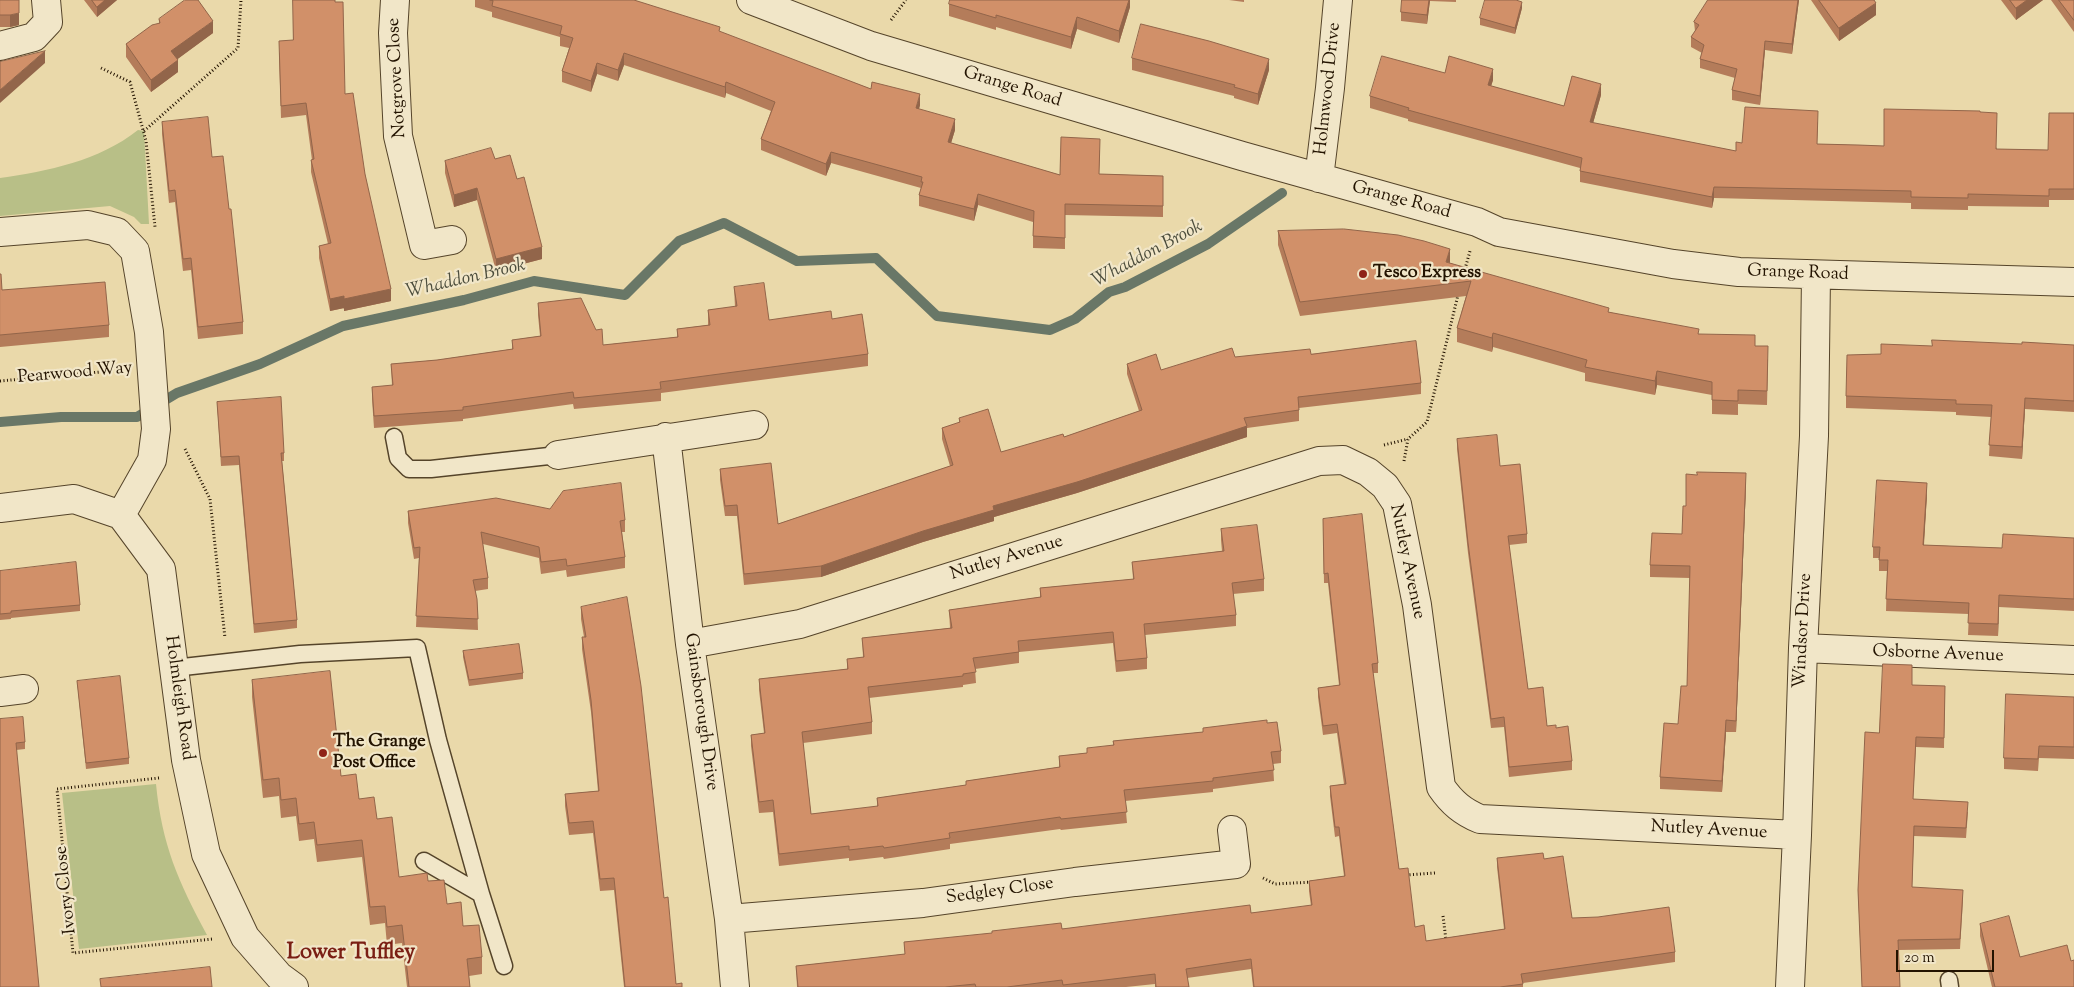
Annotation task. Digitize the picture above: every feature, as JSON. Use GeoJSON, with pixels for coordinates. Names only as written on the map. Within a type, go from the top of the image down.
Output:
{"type":"FeatureCollection","features":[{"type":"Feature","properties":{"kind":"street"},"geometry":{"type":"LineString","coordinates":[[0,46],[34,37],[48,22],[46,0]]}},
{"type":"Feature","properties":{"kind":"street","name":"Notgrove Close"},"geometry":{"type":"LineString","coordinates":[[395,0],[393,33],[398,136],[424,245],[452,240]]}},
{"type":"Feature","properties":{"kind":"street","name":"Grange Road"},"geometry":{"type":"LineString","coordinates":[[752,0],[871,46],[1319,178],[1478,222],[1499,232],[1673,264],[1739,272],[2074,282]]}},
{"type":"Feature","properties":{"kind":"street","name":"Holmwood Drive"},"geometry":{"type":"LineString","coordinates":[[1319,178],[1338,0]]}},
{"type":"Feature","properties":{"kind":"street","name":"Pearwood Way"},"geometry":{"type":"LineString","coordinates":[[0,232],[88,225],[117,232],[135,251],[149,332],[156,429],[152,460],[121,515]]}},
{"type":"Feature","properties":{"kind":"street","name":"Windsor Drive"},"geometry":{"type":"LineString","coordinates":[[1790,987],[1798,835],[1803,648],[1814,436],[1816,275]]}},
{"type":"Feature","properties":{"kind":"street"},"geometry":{"type":"LineString","coordinates":[[558,455],[754,424]]}},
{"type":"Feature","properties":{"kind":"street","name":"Gainsborough Drive"},"geometry":{"type":"LineString","coordinates":[[666,437],[690,644],[729,919],[735,987]]}},
{"type":"Feature","properties":{"kind":"street","name":"Nutley Avenue"},"geometry":{"type":"LineString","coordinates":[[690,644],[800,624],[1319,461],[1343,460],[1368,472],[1385,486],[1397,504],[1417,605],[1441,787],[1450,801],[1464,812],[1480,820],[1798,835]]}},
{"type":"Feature","properties":{"kind":"street"},"geometry":{"type":"LineString","coordinates":[[0,508],[74,499],[121,515]]}},
{"type":"Feature","properties":{"kind":"street","name":"Holmleigh Road"},"geometry":{"type":"LineString","coordinates":[[121,515],[161,569],[186,760],[206,854],[246,937],[279,976],[294,987]]}},
{"type":"Feature","properties":{"kind":"street","name":"Osborne Avenue"},"geometry":{"type":"LineString","coordinates":[[1803,648],[2074,660]]}},
{"type":"Feature","properties":{"kind":"street"},"geometry":{"type":"LineString","coordinates":[[1232,830],[1236,864]]}},
{"type":"Feature","properties":{"kind":"street","name":"Sedgley Close"},"geometry":{"type":"LineString","coordinates":[[729,919],[923,903],[1075,882],[1236,864]]}},
{"type":"Feature","properties":{"kind":"lane"},"geometry":{"type":"LineString","coordinates":[[394,437],[398,458],[409,469],[431,469],[558,455]]}},
{"type":"Feature","properties":{"kind":"lane"},"geometry":{"type":"LineString","coordinates":[[174,668],[300,654],[417,648],[438,740],[481,894],[504,966]]}},
{"type":"Feature","properties":{"kind":"lane"},"geometry":{"type":"LineString","coordinates":[[424,861],[481,894]]}},
{"type":"Feature","properties":{"kind":"path"},"geometry":{"type":"LineString","coordinates":[[101,68],[130,82],[144,131],[238,48],[241,0]]}},
{"type":"Feature","properties":{"kind":"path"},"geometry":{"type":"LineString","coordinates":[[1462,278],[1478,222]]}},
{"type":"Feature","properties":{"kind":"path"},"geometry":{"type":"LineString","coordinates":[[1397,504],[1408,439],[1426,422],[1460,287]]}},
{"type":"Feature","properties":{"kind":"path","name":"Pearwood Way"},"geometry":{"type":"LineString","coordinates":[[0,381],[152,379]]}},
{"type":"Feature","properties":{"kind":"path"},"geometry":{"type":"LineString","coordinates":[[156,429],[177,433],[210,499],[227,661]]}},
{"type":"Feature","properties":{"kind":"path","name":"Ivory Close"},"geometry":{"type":"LineString","coordinates":[[186,760],[164,778],[57,788],[73,954],[246,937]]}},
{"type":"Feature","properties":{"kind":"path"},"geometry":{"type":"LineString","coordinates":[[1236,864],[1275,884],[1314,882]]}},
{"type":"Feature","properties":{"kind":"path"},"geometry":{"type":"LineString","coordinates":[[1398,876],[1436,873]]}},
{"type":"Feature","properties":{"kind":"path"},"geometry":{"type":"LineString","coordinates":[[1443,916],[1448,946]]}},
{"type":"Feature","properties":{"kind":"green space"},"geometry":{"type":"Polygon","coordinates":[[[138,130],[144,131],[149,224],[141,224],[134,217],[110,206],[0,216],[0,178],[54,168],[90,157],[123,141],[138,130]]]}},
{"type":"Feature","properties":{"kind":"green space"},"geometry":{"type":"Polygon","coordinates":[[[156,784],[162,826],[173,862],[207,935],[79,949],[62,793],[156,784]]]}},
{"type":"Feature","properties":{"kind":"building"},"geometry":{"type":"Polygon","coordinates":[[[0,0],[19,0],[19,13],[0,15],[0,0]]]}},
{"type":"Feature","properties":{"kind":"building"},"geometry":{"type":"Polygon","coordinates":[[[92,0],[105,0],[97,7],[92,0]]]}},
{"type":"Feature","properties":{"kind":"building"},"geometry":{"type":"Polygon","coordinates":[[[185,0],[198,0],[213,21],[171,51],[178,60],[151,80],[126,44],[152,25],[160,23],[159,19],[185,0]]]}},
{"type":"Feature","properties":{"kind":"building"},"geometry":{"type":"Polygon","coordinates":[[[293,0],[335,0],[335,2],[343,2],[345,94],[353,93],[365,174],[391,289],[344,299],[344,296],[330,299],[319,246],[331,243],[311,160],[314,159],[306,103],[281,106],[279,41],[293,40],[293,0]]]}},
{"type":"Feature","properties":{"kind":"building"},"geometry":{"type":"Polygon","coordinates":[[[490,0],[634,0],[720,27],[719,31],[871,89],[872,82],[920,94],[916,108],[955,119],[948,142],[1060,175],[1061,137],[1100,139],[1099,174],[1163,176],[1163,206],[1065,204],[1065,238],[1033,236],[1034,211],[978,194],[974,209],[919,195],[923,182],[921,182],[922,177],[831,152],[826,164],[761,139],[775,102],[726,82],[725,87],[624,53],[618,70],[597,63],[591,81],[562,71],[573,38],[560,34],[562,26],[492,6],[493,1],[490,0]]]}},
{"type":"Feature","properties":{"kind":"building"},"geometry":{"type":"Polygon","coordinates":[[[950,0],[1129,0],[1119,31],[1077,17],[1071,37],[996,15],[996,18],[949,4],[950,0]]]}},
{"type":"Feature","properties":{"kind":"building"},"geometry":{"type":"Polygon","coordinates":[[[1402,0],[1429,0],[1427,15],[1401,12],[1402,0]]]}},
{"type":"Feature","properties":{"kind":"building"},"geometry":{"type":"Polygon","coordinates":[[[1485,0],[1516,0],[1522,2],[1515,28],[1480,18],[1485,0]]]}},
{"type":"Feature","properties":{"kind":"building"},"geometry":{"type":"Polygon","coordinates":[[[1708,0],[1798,0],[1792,44],[1765,41],[1760,96],[1732,90],[1737,69],[1700,59],[1704,45],[1691,37],[1699,25],[1694,22],[1708,0]]]}},
{"type":"Feature","properties":{"kind":"building"},"geometry":{"type":"Polygon","coordinates":[[[1819,0],[1874,0],[1876,3],[1839,28],[1819,0]]]}},
{"type":"Feature","properties":{"kind":"building"},"geometry":{"type":"Polygon","coordinates":[[[2010,0],[2027,0],[2016,8],[2010,0]]]}},
{"type":"Feature","properties":{"kind":"building"},"geometry":{"type":"Polygon","coordinates":[[[2059,0],[2074,0],[2074,20],[2059,0]]]}},
{"type":"Feature","properties":{"kind":"building"},"geometry":{"type":"Polygon","coordinates":[[[1141,24],[1209,41],[1269,59],[1258,94],[1234,87],[1235,85],[1132,58],[1141,24]]]}},
{"type":"Feature","properties":{"kind":"building"},"geometry":{"type":"Polygon","coordinates":[[[45,51],[0,90],[0,62],[45,51]]]}},
{"type":"Feature","properties":{"kind":"building"},"geometry":{"type":"Polygon","coordinates":[[[1382,56],[1445,73],[1449,56],[1493,69],[1488,85],[1564,106],[1572,76],[1601,84],[1590,122],[1736,151],[1736,142],[1742,143],[1745,107],[1818,111],[1817,144],[1884,146],[1884,109],[1997,113],[1996,149],[2048,150],[2049,113],[2074,113],[2074,189],[2049,189],[2049,196],[1968,194],[1968,198],[1911,197],[1911,191],[1714,187],[1712,197],[1580,171],[1582,158],[1408,110],[1409,108],[1370,96],[1382,56]]]}},
{"type":"Feature","properties":{"kind":"building"},"geometry":{"type":"Polygon","coordinates":[[[208,117],[212,157],[223,156],[229,209],[231,209],[243,322],[198,327],[191,258],[183,259],[175,190],[169,191],[162,122],[208,117]]]}},
{"type":"Feature","properties":{"kind":"building"},"geometry":{"type":"Polygon","coordinates":[[[491,148],[495,159],[510,155],[517,179],[524,177],[542,247],[496,259],[477,188],[454,195],[445,161],[491,148]]]}},
{"type":"Feature","properties":{"kind":"building"},"geometry":{"type":"Polygon","coordinates":[[[1344,229],[1398,235],[1450,249],[1446,262],[1609,308],[1608,312],[1699,329],[1698,334],[1755,335],[1755,346],[1768,346],[1767,391],[1738,390],[1738,401],[1712,400],[1712,382],[1657,371],[1655,381],[1585,367],[1587,360],[1493,333],[1492,338],[1457,328],[1471,281],[1300,302],[1278,231],[1344,229]]]}},
{"type":"Feature","properties":{"kind":"building"},"geometry":{"type":"Polygon","coordinates":[[[0,274],[2,290],[105,282],[109,325],[0,335],[0,274]]]}},
{"type":"Feature","properties":{"kind":"building"},"geometry":{"type":"Polygon","coordinates":[[[764,283],[769,320],[831,311],[832,319],[862,314],[868,354],[660,382],[661,389],[574,398],[573,392],[463,407],[463,410],[374,416],[372,387],[393,385],[391,364],[437,360],[513,349],[512,340],[541,336],[538,303],[581,298],[596,330],[602,329],[603,345],[678,337],[677,329],[710,325],[708,310],[737,306],[734,287],[764,283]]]}},
{"type":"Feature","properties":{"kind":"building"},"geometry":{"type":"Polygon","coordinates":[[[1932,340],[2074,345],[2074,401],[2025,398],[2022,447],[1989,445],[1992,405],[1956,404],[1956,400],[1846,396],[1847,355],[1881,354],[1881,344],[1932,346],[1932,340]]]}},
{"type":"Feature","properties":{"kind":"building"},"geometry":{"type":"Polygon","coordinates":[[[1416,341],[1421,383],[1298,397],[1299,410],[1244,418],[1247,426],[1077,482],[993,506],[994,510],[923,531],[821,566],[744,574],[737,505],[725,506],[720,469],[771,463],[778,524],[953,465],[942,428],[960,422],[959,418],[988,409],[1001,452],[1063,434],[1064,437],[1142,410],[1127,364],[1156,354],[1161,370],[1232,348],[1235,357],[1310,349],[1311,354],[1416,341]]]}},
{"type":"Feature","properties":{"kind":"building"},"geometry":{"type":"Polygon","coordinates":[[[281,397],[284,453],[281,453],[297,620],[254,624],[239,456],[221,457],[217,402],[281,397]]]}},
{"type":"Feature","properties":{"kind":"building"},"geometry":{"type":"Polygon","coordinates":[[[1497,435],[1500,466],[1520,464],[1527,534],[1508,536],[1528,689],[1543,687],[1547,726],[1556,725],[1556,728],[1568,726],[1572,761],[1509,767],[1504,717],[1491,719],[1468,543],[1457,439],[1497,435]]]}},
{"type":"Feature","properties":{"kind":"building"},"geometry":{"type":"Polygon","coordinates":[[[1697,472],[1746,473],[1736,721],[1726,720],[1722,781],[1660,777],[1664,723],[1678,724],[1681,686],[1687,686],[1690,566],[1650,565],[1652,533],[1682,534],[1683,506],[1686,506],[1686,474],[1697,475],[1697,472]]]}},
{"type":"Feature","properties":{"kind":"building"},"geometry":{"type":"Polygon","coordinates":[[[1877,480],[1927,483],[1923,545],[2002,548],[2003,534],[2074,538],[2074,599],[1999,595],[1998,624],[1968,623],[1969,603],[1886,599],[1888,560],[1879,560],[1880,547],[1873,547],[1877,480]]]}},
{"type":"Feature","properties":{"kind":"building"},"geometry":{"type":"Polygon","coordinates":[[[621,483],[625,520],[620,521],[625,557],[567,566],[566,559],[541,562],[539,547],[481,532],[488,578],[473,580],[477,599],[478,619],[416,616],[420,547],[414,548],[408,511],[496,498],[550,509],[563,491],[621,483]]]}},
{"type":"Feature","properties":{"kind":"building"},"geometry":{"type":"Polygon","coordinates":[[[1362,514],[1378,663],[1372,664],[1399,869],[1408,868],[1415,927],[1424,925],[1426,941],[1505,929],[1497,858],[1543,853],[1544,859],[1563,856],[1572,918],[1598,917],[1669,907],[1675,952],[1521,974],[1523,984],[1500,987],[1254,987],[1251,959],[1186,969],[1189,987],[1156,987],[1155,974],[1063,985],[1062,980],[1007,987],[976,987],[975,984],[945,987],[798,987],[796,966],[905,954],[904,942],[992,933],[992,931],[1061,923],[1062,929],[1250,905],[1251,913],[1312,905],[1309,881],[1345,876],[1339,827],[1335,827],[1330,786],[1346,784],[1337,724],[1323,726],[1318,688],[1340,685],[1328,573],[1324,574],[1323,519],[1362,514]]]}},
{"type":"Feature","properties":{"kind":"building"},"geometry":{"type":"Polygon","coordinates":[[[1257,525],[1264,579],[1232,583],[1236,615],[1144,624],[1147,658],[1116,661],[1113,632],[1018,641],[1019,652],[973,658],[976,672],[963,674],[963,676],[868,687],[872,722],[802,732],[811,814],[878,806],[877,798],[966,785],[966,781],[1060,767],[1059,756],[1087,753],[1087,748],[1114,745],[1113,741],[1203,732],[1203,728],[1267,720],[1267,723],[1277,722],[1281,751],[1271,752],[1274,770],[1213,778],[1213,781],[1124,790],[1127,812],[1061,819],[1060,817],[949,833],[950,838],[884,848],[883,846],[849,850],[849,846],[779,854],[773,800],[759,802],[751,735],[765,733],[759,679],[848,669],[847,659],[864,657],[862,638],[952,628],[949,610],[1041,597],[1040,588],[1134,579],[1132,562],[1224,551],[1221,529],[1257,525]]]}},
{"type":"Feature","properties":{"kind":"building"},"geometry":{"type":"Polygon","coordinates":[[[76,562],[80,605],[11,611],[11,613],[0,614],[0,571],[76,562]]]}},
{"type":"Feature","properties":{"kind":"building"},"geometry":{"type":"Polygon","coordinates":[[[627,597],[641,686],[664,898],[668,897],[676,984],[682,983],[682,987],[625,987],[614,878],[600,879],[593,821],[569,823],[565,794],[599,791],[591,700],[582,637],[586,637],[581,607],[627,597]]]}},
{"type":"Feature","properties":{"kind":"building"},"geometry":{"type":"Polygon","coordinates":[[[519,644],[523,673],[469,680],[463,651],[519,644]]]}},
{"type":"Feature","properties":{"kind":"building"},"geometry":{"type":"Polygon","coordinates":[[[1883,664],[1912,665],[1912,685],[1945,686],[1944,738],[1916,737],[1913,799],[1968,802],[1966,828],[1914,826],[1912,887],[1963,890],[1960,939],[1898,940],[1900,987],[1862,987],[1858,890],[1865,732],[1879,733],[1883,664]]]}},
{"type":"Feature","properties":{"kind":"building"},"geometry":{"type":"Polygon","coordinates":[[[330,671],[341,776],[356,774],[359,799],[374,797],[377,819],[392,817],[399,877],[427,873],[428,881],[444,880],[447,904],[461,902],[463,926],[479,925],[482,957],[467,959],[470,987],[409,987],[402,925],[387,927],[385,906],[370,907],[362,840],[317,845],[314,822],[299,824],[296,798],[281,800],[279,778],[263,780],[252,680],[330,671]]]}},
{"type":"Feature","properties":{"kind":"building"},"geometry":{"type":"Polygon","coordinates":[[[120,676],[129,758],[86,763],[77,681],[120,676]]]}},
{"type":"Feature","properties":{"kind":"building"},"geometry":{"type":"Polygon","coordinates":[[[2006,694],[2074,697],[2074,747],[2039,746],[2038,759],[2004,758],[2006,694]]]}},
{"type":"Feature","properties":{"kind":"building"},"geometry":{"type":"Polygon","coordinates":[[[23,717],[25,742],[16,743],[39,987],[0,987],[0,719],[23,717]]]}},
{"type":"Feature","properties":{"kind":"building"},"geometry":{"type":"Polygon","coordinates":[[[2009,916],[2020,957],[2067,945],[2071,961],[2074,960],[2074,987],[1995,987],[1980,924],[2009,916]]]}},
{"type":"Feature","properties":{"kind":"building"},"geometry":{"type":"Polygon","coordinates":[[[210,967],[212,987],[101,987],[100,979],[210,967]]]}},
{"type":"Feature","properties":{"kind":"waterway","name":"Whaddon Brook"},"geometry":{"type":"LineString","coordinates":[[0,422],[61,417],[137,417],[177,393],[260,364],[343,326],[464,300],[534,281],[625,295],[679,241],[724,223],[797,261],[876,258],[937,316],[1050,330],[1075,319],[1109,292],[1125,287],[1208,244],[1282,193]]}},
{"type":"Feature","properties":{"kind":"place","name":"Tesco Express"},"geometry":{"type":"Point","coordinates":[1363,274]}},
{"type":"Feature","properties":{"kind":"place","name":"The Grange Post Office"},"geometry":{"type":"Point","coordinates":[323,753]}},
{"type":"Feature","properties":{"kind":"district","name":"Lower Tuffley"},"geometry":{"type":"Point","coordinates":[351,954]}}]}
